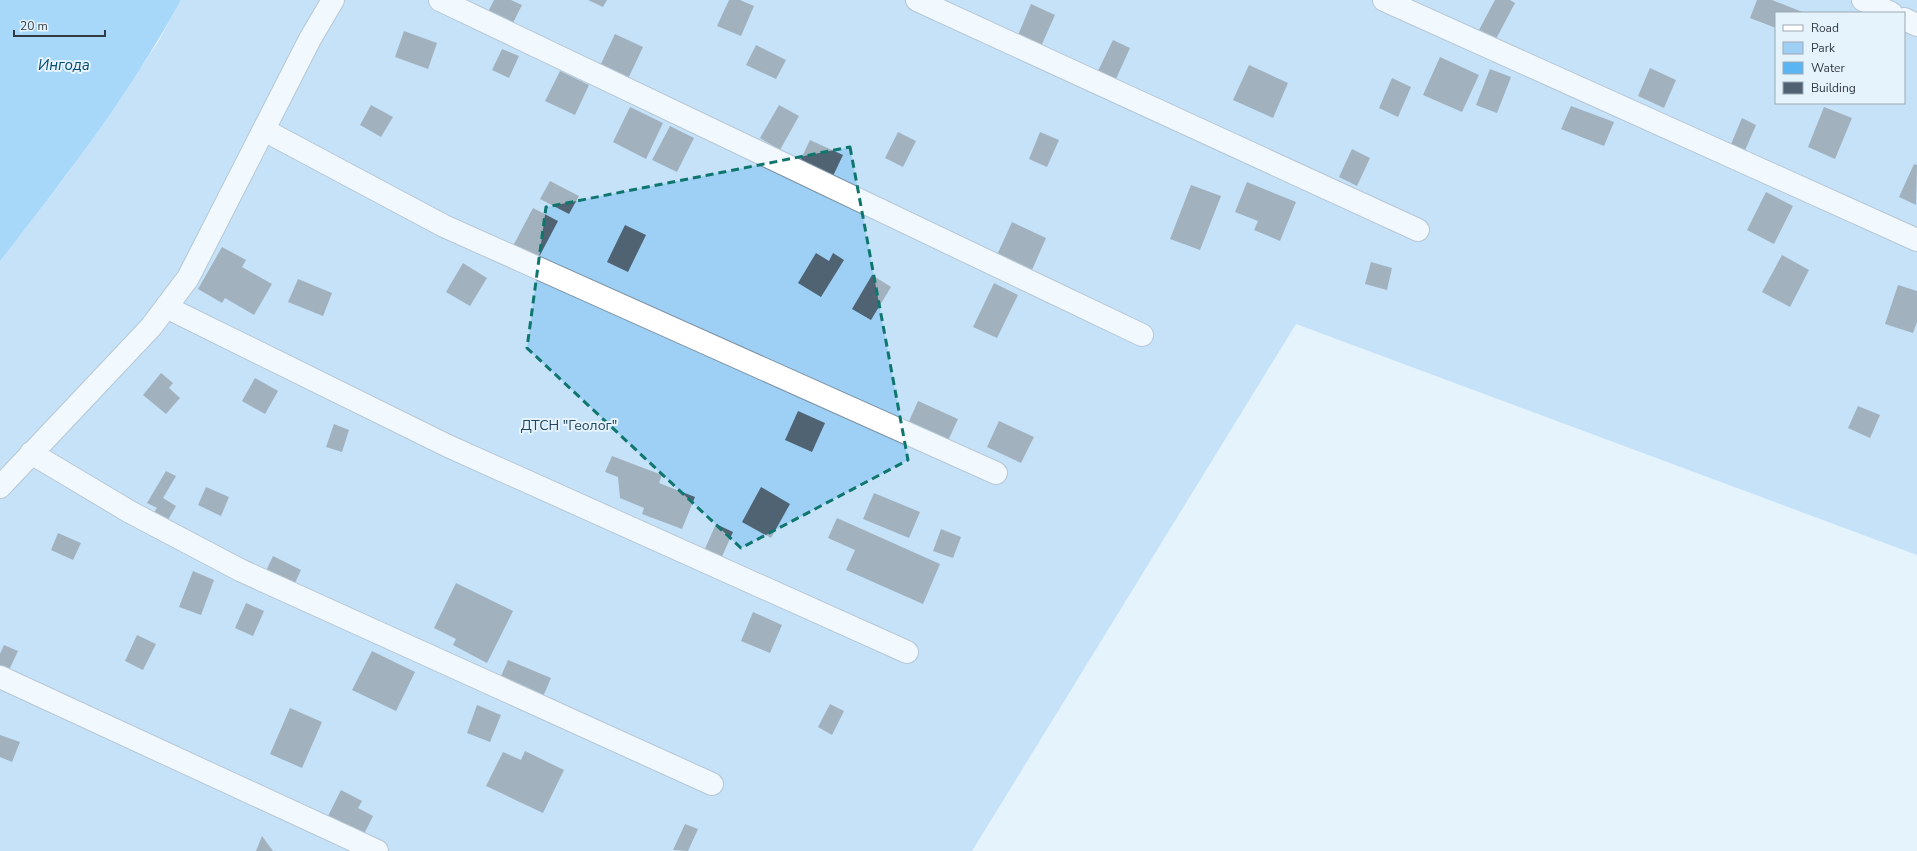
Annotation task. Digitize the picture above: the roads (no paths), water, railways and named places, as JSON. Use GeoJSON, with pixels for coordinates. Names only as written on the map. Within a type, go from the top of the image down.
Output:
{"type":"FeatureCollection","features":[{"type":"Feature","properties":{"kind":"street"},"geometry":{"type":"LineString","coordinates":[[0,487],[151,327],[188,278],[310,39],[333,0]]}},
{"type":"Feature","properties":{"kind":"street"},"geometry":{"type":"LineString","coordinates":[[440,0],[1142,335]]}},
{"type":"Feature","properties":{"kind":"street"},"geometry":{"type":"LineString","coordinates":[[917,0],[1418,230]]}},
{"type":"Feature","properties":{"kind":"street"},"geometry":{"type":"LineString","coordinates":[[1384,0],[1917,240]]}},
{"type":"Feature","properties":{"kind":"street"},"geometry":{"type":"LineString","coordinates":[[1863,0],[1889,12]]}},
{"type":"Feature","properties":{"kind":"street"},"geometry":{"type":"LineString","coordinates":[[1905,19],[1917,25]]}},
{"type":"Feature","properties":{"kind":"street"},"geometry":{"type":"LineString","coordinates":[[264,130],[444,226],[996,473]]}},
{"type":"Feature","properties":{"kind":"street"},"geometry":{"type":"LineString","coordinates":[[166,307],[448,446],[907,652]]}},
{"type":"Feature","properties":{"kind":"street"},"geometry":{"type":"LineString","coordinates":[[31,454],[130,512],[240,570],[712,784]]}},
{"type":"Feature","properties":{"kind":"street"},"geometry":{"type":"LineString","coordinates":[[0,677],[376,851]]}},
{"type":"Feature","properties":{"kind":"water","name":"Ингода"},"geometry":{"type":"Polygon","coordinates":[[[0,0],[181,0],[161,35],[96,134],[0,261],[0,0]]]}},
{"type":"Feature","properties":{"kind":"park label","name":"ДТСН \"Геолог\""},"geometry":{"type":"Point","coordinates":[569,425]}}]}
